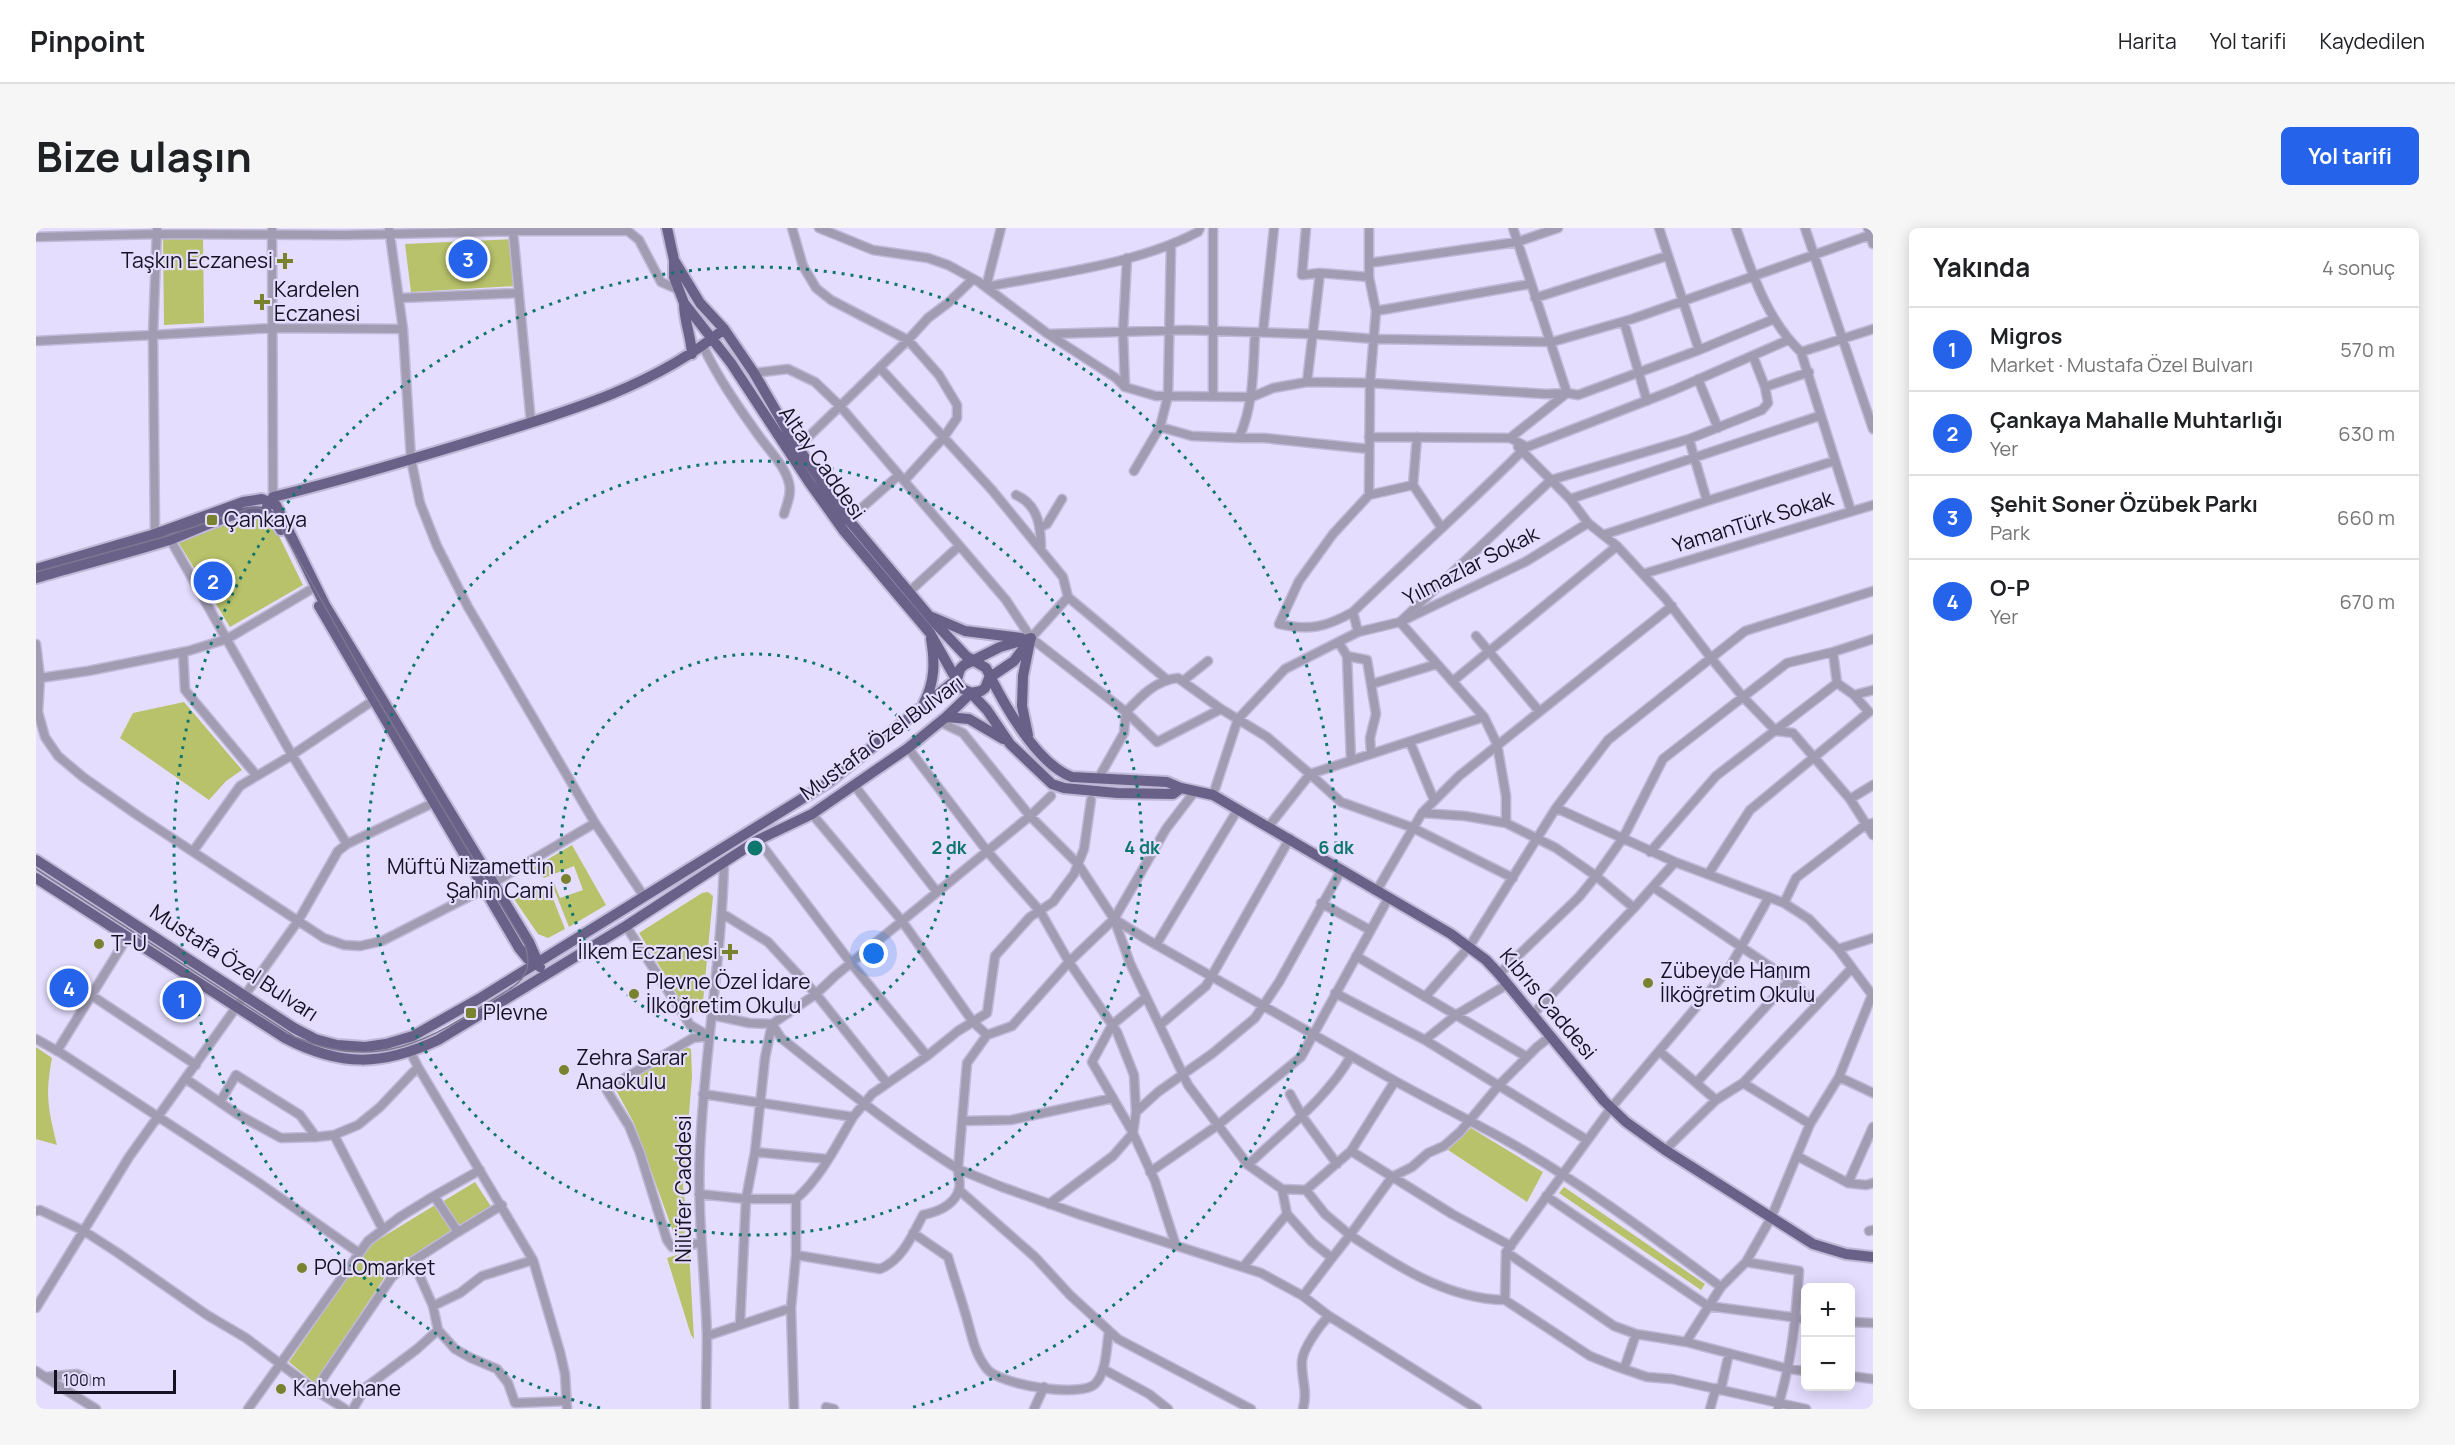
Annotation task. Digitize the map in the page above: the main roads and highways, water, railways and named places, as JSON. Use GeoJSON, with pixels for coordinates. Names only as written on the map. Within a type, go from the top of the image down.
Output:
{"type":"FeatureCollection","features":[{"type":"Feature","properties":{"kind":"main road","name":"Altay Caddesi"},"geometry":{"type":"LineString","coordinates":[[667,228],[674,260],[674,277],[684,303],[731,363],[809,483],[844,531],[930,633],[957,679]]}},
{"type":"Feature","properties":{"kind":"main road","name":"Altay Caddesi"},"geometry":{"type":"LineString","coordinates":[[674,260],[700,303],[724,329],[754,373],[798,447],[848,520],[928,615],[973,662]]}},
{"type":"Feature","properties":{"kind":"main road"},"geometry":{"type":"LineString","coordinates":[[684,303],[684,316],[690,333],[692,354]]}},
{"type":"Feature","properties":{"kind":"main road"},"geometry":{"type":"LineString","coordinates":[[36,578],[170,539],[246,512],[260,511],[269,504],[531,423],[619,391],[692,354],[724,329]]}},
{"type":"Feature","properties":{"kind":"main road"},"geometry":{"type":"LineString","coordinates":[[36,569],[155,534],[243,502],[262,499],[269,504],[276,505],[326,605],[489,886],[523,953],[528,959],[537,962],[544,975]]}},
{"type":"Feature","properties":{"kind":"main road"},"geometry":{"type":"LineString","coordinates":[[269,504],[310,590],[433,803],[489,886]]}},
{"type":"Feature","properties":{"kind":"main road"},"geometry":{"type":"LineString","coordinates":[[928,615],[965,631],[1031,638],[1023,676],[1022,705],[1029,737]]}},
{"type":"Feature","properties":{"kind":"main road"},"geometry":{"type":"LineString","coordinates":[[922,707],[931,689],[934,674],[930,633]]}},
{"type":"Feature","properties":{"kind":"main road","name":"Mustafa Özel Bulvarı"},"geometry":{"type":"LineString","coordinates":[[36,860],[245,997],[315,1039],[337,1045],[365,1047],[386,1044],[413,1036],[482,997],[829,782],[957,679],[960,669],[1000,647],[1031,638]]}},
{"type":"Feature","properties":{"kind":"main road","name":"Mustafa Özel Bulvarı"},"geometry":{"type":"LineString","coordinates":[[36,878],[285,1038],[306,1049],[329,1057],[354,1060],[411,1053],[438,1040],[626,926],[758,840],[812,814],[908,748],[970,693],[981,691],[989,678],[1014,661],[1031,638]]}},
{"type":"Feature","properties":{"kind":"main road"},"geometry":{"type":"LineString","coordinates":[[973,662],[986,668],[989,678]]}},
{"type":"Feature","properties":{"kind":"main road","name":"Kıbrıs Caddesi"},"geometry":{"type":"LineString","coordinates":[[989,678],[1010,713],[1049,764],[1061,773],[1083,779],[1167,782],[1180,788],[1213,795],[1389,897],[1469,947],[1499,974],[1611,1108],[1626,1122],[1665,1150],[1813,1244],[1846,1254],[1873,1257]]}},
{"type":"Feature","properties":{"kind":"main road"},"geometry":{"type":"LineString","coordinates":[[957,679],[961,688],[970,693]]}},
{"type":"Feature","properties":{"kind":"main road","name":"Kıbrıs Caddesi"},"geometry":{"type":"LineString","coordinates":[[970,693],[987,710],[1010,744],[1052,784],[1064,788],[1117,794],[1173,794],[1180,788]]}},
{"type":"Feature","properties":{"kind":"main road"},"geometry":{"type":"LineString","coordinates":[[943,719],[969,719],[992,730],[1010,744]]}},
{"type":"Feature","properties":{"kind":"tram line"},"geometry":{"type":"LineString","coordinates":[[36,572],[164,537],[250,508],[259,508],[273,514],[373,692],[525,945],[528,958],[527,969],[513,987],[460,1020],[410,1044],[384,1050],[356,1052],[327,1048],[295,1037],[36,869]]}},
{"type":"Feature","properties":{"kind":"place","name":"Şehit Soner Özübek Parkı"},"geometry":{"type":"Point","coordinates":[468,259]}},
{"type":"Feature","properties":{"kind":"place","name":"Taşkın Eczanesi"},"geometry":{"type":"Point","coordinates":[285,261]}},
{"type":"Feature","properties":{"kind":"place","name":"Kardelen Eczanesi"},"geometry":{"type":"Point","coordinates":[262,302]}},
{"type":"Feature","properties":{"kind":"place","name":"Çankaya"},"geometry":{"type":"Point","coordinates":[212,520]}},
{"type":"Feature","properties":{"kind":"place","name":"Çankaya Mahalle Muhtarlığı"},"geometry":{"type":"Point","coordinates":[213,581]}},
{"type":"Feature","properties":{"kind":"place","name":"Müftü Nizamettin Şahin Cami"},"geometry":{"type":"Point","coordinates":[566,879]}},
{"type":"Feature","properties":{"kind":"place","name":"T-U"},"geometry":{"type":"Point","coordinates":[99,944]}},
{"type":"Feature","properties":{"kind":"place","name":"İlkem Eczanesi"},"geometry":{"type":"Point","coordinates":[730,952]}},
{"type":"Feature","properties":{"kind":"place","name":"Zübeyde Hanım İlköğretim Okulu"},"geometry":{"type":"Point","coordinates":[1648,983]}},
{"type":"Feature","properties":{"kind":"place","name":"O-P"},"geometry":{"type":"Point","coordinates":[69,988]}},
{"type":"Feature","properties":{"kind":"place","name":"Plevne Özel İdare İlköğretim Okulu"},"geometry":{"type":"Point","coordinates":[634,994]}},
{"type":"Feature","properties":{"kind":"place","name":"Migros"},"geometry":{"type":"Point","coordinates":[182,1000]}},
{"type":"Feature","properties":{"kind":"place","name":"Plevne"},"geometry":{"type":"Point","coordinates":[471,1013]}},
{"type":"Feature","properties":{"kind":"place","name":"Zehra Sarar Anaokulu"},"geometry":{"type":"Point","coordinates":[564,1070]}},
{"type":"Feature","properties":{"kind":"place","name":"POLOmarket"},"geometry":{"type":"Point","coordinates":[302,1268]}},
{"type":"Feature","properties":{"kind":"place","name":"Kahvehane"},"geometry":{"type":"Point","coordinates":[281,1389]}}]}
